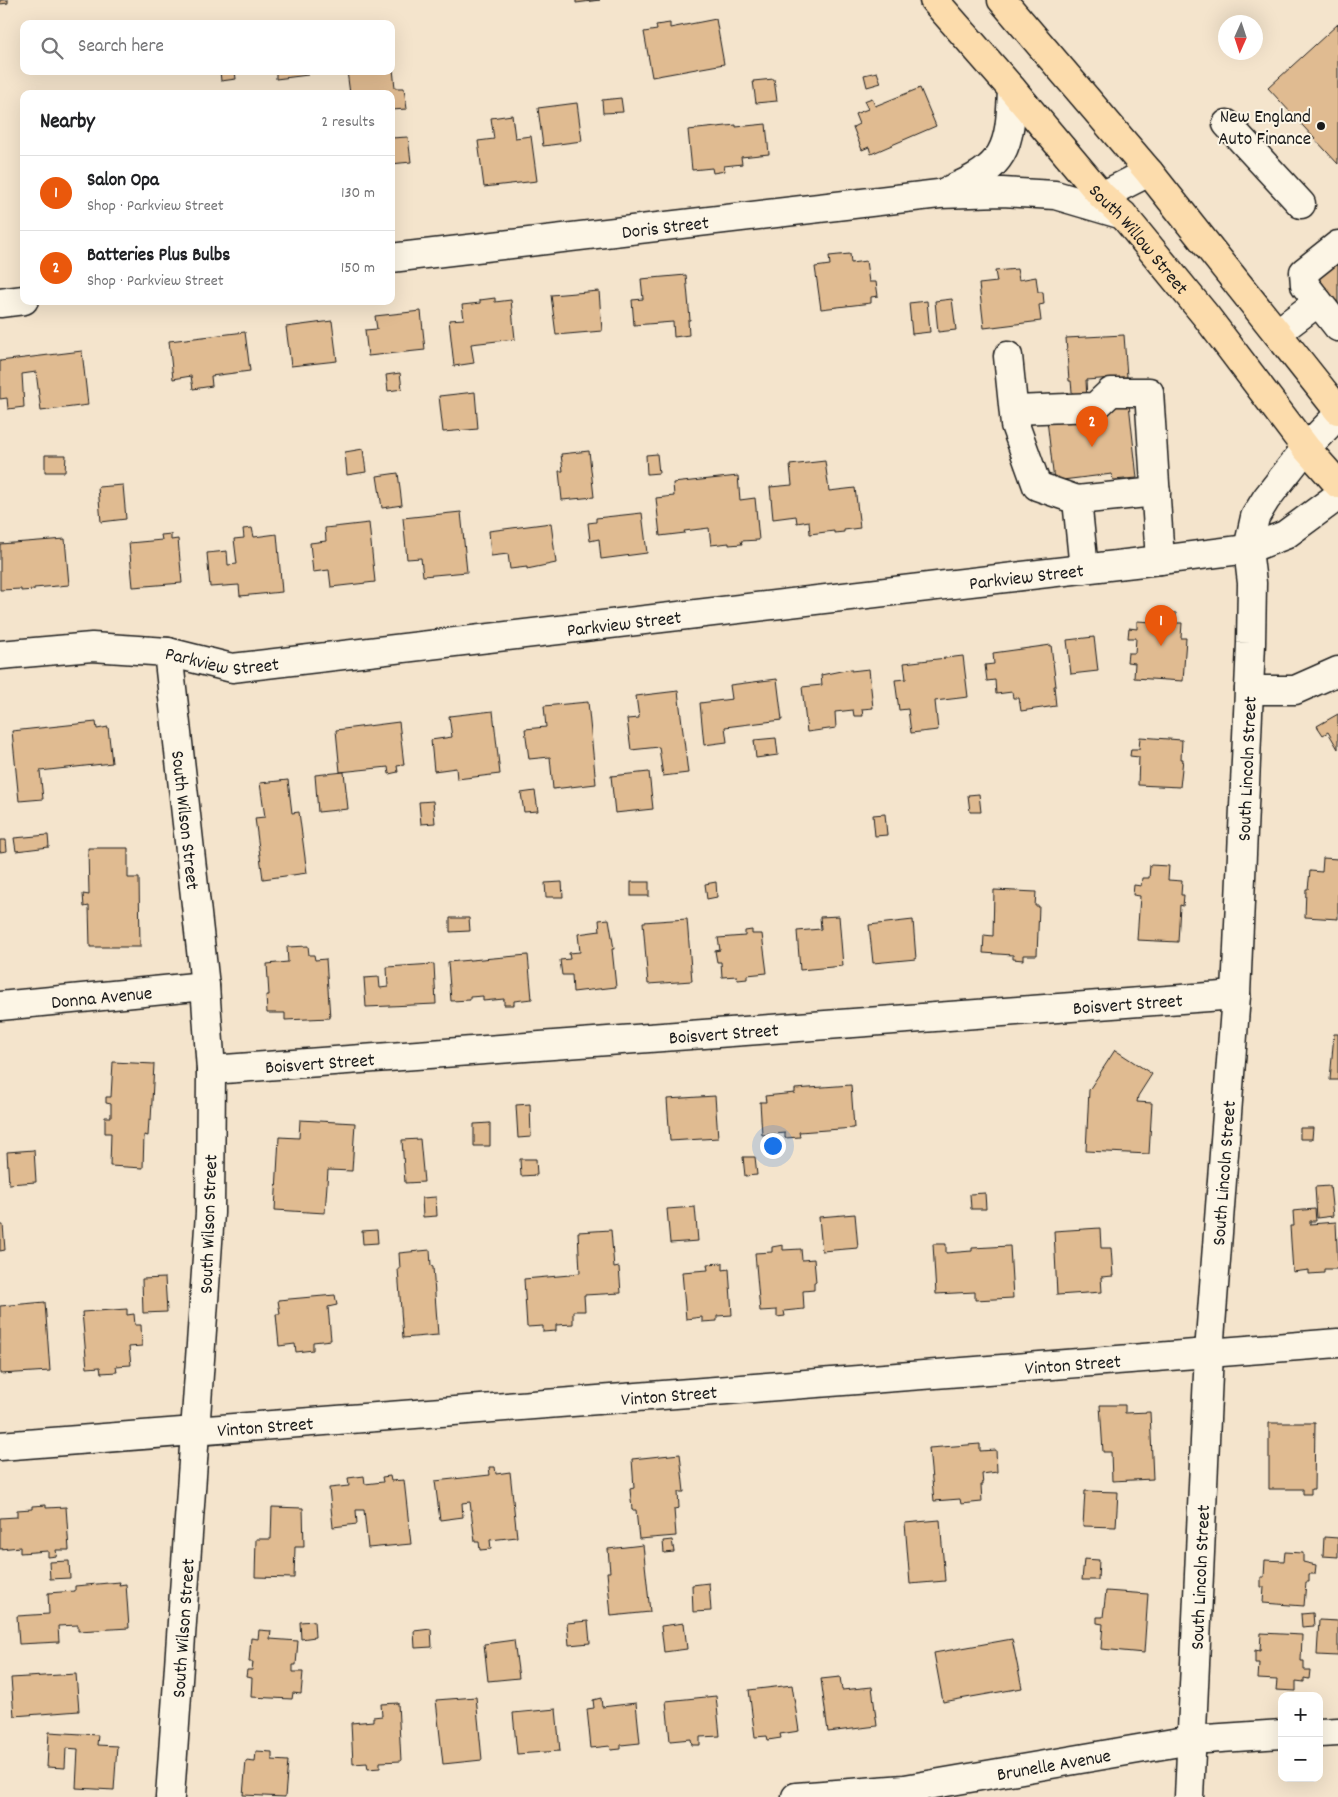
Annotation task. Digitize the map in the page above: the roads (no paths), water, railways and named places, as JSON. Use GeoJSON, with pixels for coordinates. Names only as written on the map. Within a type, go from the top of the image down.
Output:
{"type":"FeatureCollection","features":[{"type":"Feature","properties":{"kind":"main road","name":"South Willow Street"},"geometry":{"type":"LineString","coordinates":[[934,0],[1102,196],[1122,215],[1206,316],[1306,448],[1338,484]]}},
{"type":"Feature","properties":{"kind":"main road"},"geometry":{"type":"LineString","coordinates":[[1002,0],[1148,172],[1338,410]]}},
{"type":"Feature","properties":{"kind":"street","name":"Doris Street"},"geometry":{"type":"LineString","coordinates":[[939,194],[966,184],[987,170],[1000,156],[1011,120],[1012,89]]}},
{"type":"Feature","properties":{"kind":"street"},"geometry":{"type":"LineString","coordinates":[[1226,124],[1302,204]]}},
{"type":"Feature","properties":{"kind":"street"},"geometry":{"type":"LineString","coordinates":[[1102,196],[1148,172]]}},
{"type":"Feature","properties":{"kind":"street","name":"Doris Street"},"geometry":{"type":"LineString","coordinates":[[395,258],[939,194],[1002,192],[1055,195],[1122,215]]}},
{"type":"Feature","properties":{"kind":"street"},"geometry":{"type":"LineString","coordinates":[[1338,245],[1304,272],[1305,285],[1338,327]]}},
{"type":"Feature","properties":{"kind":"street"},"geometry":{"type":"LineString","coordinates":[[0,303],[20,300]]}},
{"type":"Feature","properties":{"kind":"street"},"geometry":{"type":"LineString","coordinates":[[1277,333],[1318,302]]}},
{"type":"Feature","properties":{"kind":"street"},"geometry":{"type":"LineString","coordinates":[[1008,356],[1015,425],[1036,486],[1077,500],[1156,492]]}},
{"type":"Feature","properties":{"kind":"street"},"geometry":{"type":"LineString","coordinates":[[1014,410],[1095,406],[1111,392],[1149,392],[1160,560]]}},
{"type":"Feature","properties":{"kind":"street","name":"South Lincoln Street"},"geometry":{"type":"LineString","coordinates":[[1188,1797],[1209,1352],[1236,995],[1252,583],[1248,549],[1255,517],[1266,500],[1306,448],[1338,415]]}},
{"type":"Feature","properties":{"kind":"street"},"geometry":{"type":"LineString","coordinates":[[1248,549],[1285,536],[1338,496]]}},
{"type":"Feature","properties":{"kind":"street"},"geometry":{"type":"LineString","coordinates":[[1077,500],[1084,569]]}},
{"type":"Feature","properties":{"kind":"street","name":"Parkview Street"},"geometry":{"type":"LineString","coordinates":[[0,655],[92,647],[168,652],[232,668],[1248,549]]}},
{"type":"Feature","properties":{"kind":"street","name":"South Wilson Street"},"geometry":{"type":"LineString","coordinates":[[168,652],[205,986],[211,1070],[210,1213],[170,1797]]}},
{"type":"Feature","properties":{"kind":"street"},"geometry":{"type":"LineString","coordinates":[[1249,690],[1295,690],[1338,671]]}},
{"type":"Feature","properties":{"kind":"street","name":"Donna Avenue"},"geometry":{"type":"LineString","coordinates":[[0,1006],[205,986]]}},
{"type":"Feature","properties":{"kind":"street","name":"Boisvert Street"},"geometry":{"type":"LineString","coordinates":[[211,1070],[1236,995]]}},
{"type":"Feature","properties":{"kind":"street","name":"Vinton Street"},"geometry":{"type":"LineString","coordinates":[[0,1446],[1338,1343]]}},
{"type":"Feature","properties":{"kind":"street"},"geometry":{"type":"LineString","coordinates":[[1323,1733],[1338,1732]]}},
{"type":"Feature","properties":{"kind":"street","name":"Brunelle Avenue"},"geometry":{"type":"LineString","coordinates":[[796,1797],[905,1789],[1191,1740],[1278,1734]]}},
{"type":"Feature","properties":{"kind":"place","name":"New England Auto Finance"},"geometry":{"type":"Point","coordinates":[1321,126]}},
{"type":"Feature","properties":{"kind":"place","name":"Batteries Plus Bulbs"},"geometry":{"type":"Point","coordinates":[1092,447]}},
{"type":"Feature","properties":{"kind":"place","name":"Salon Opa"},"geometry":{"type":"Point","coordinates":[1161,646]}}]}
